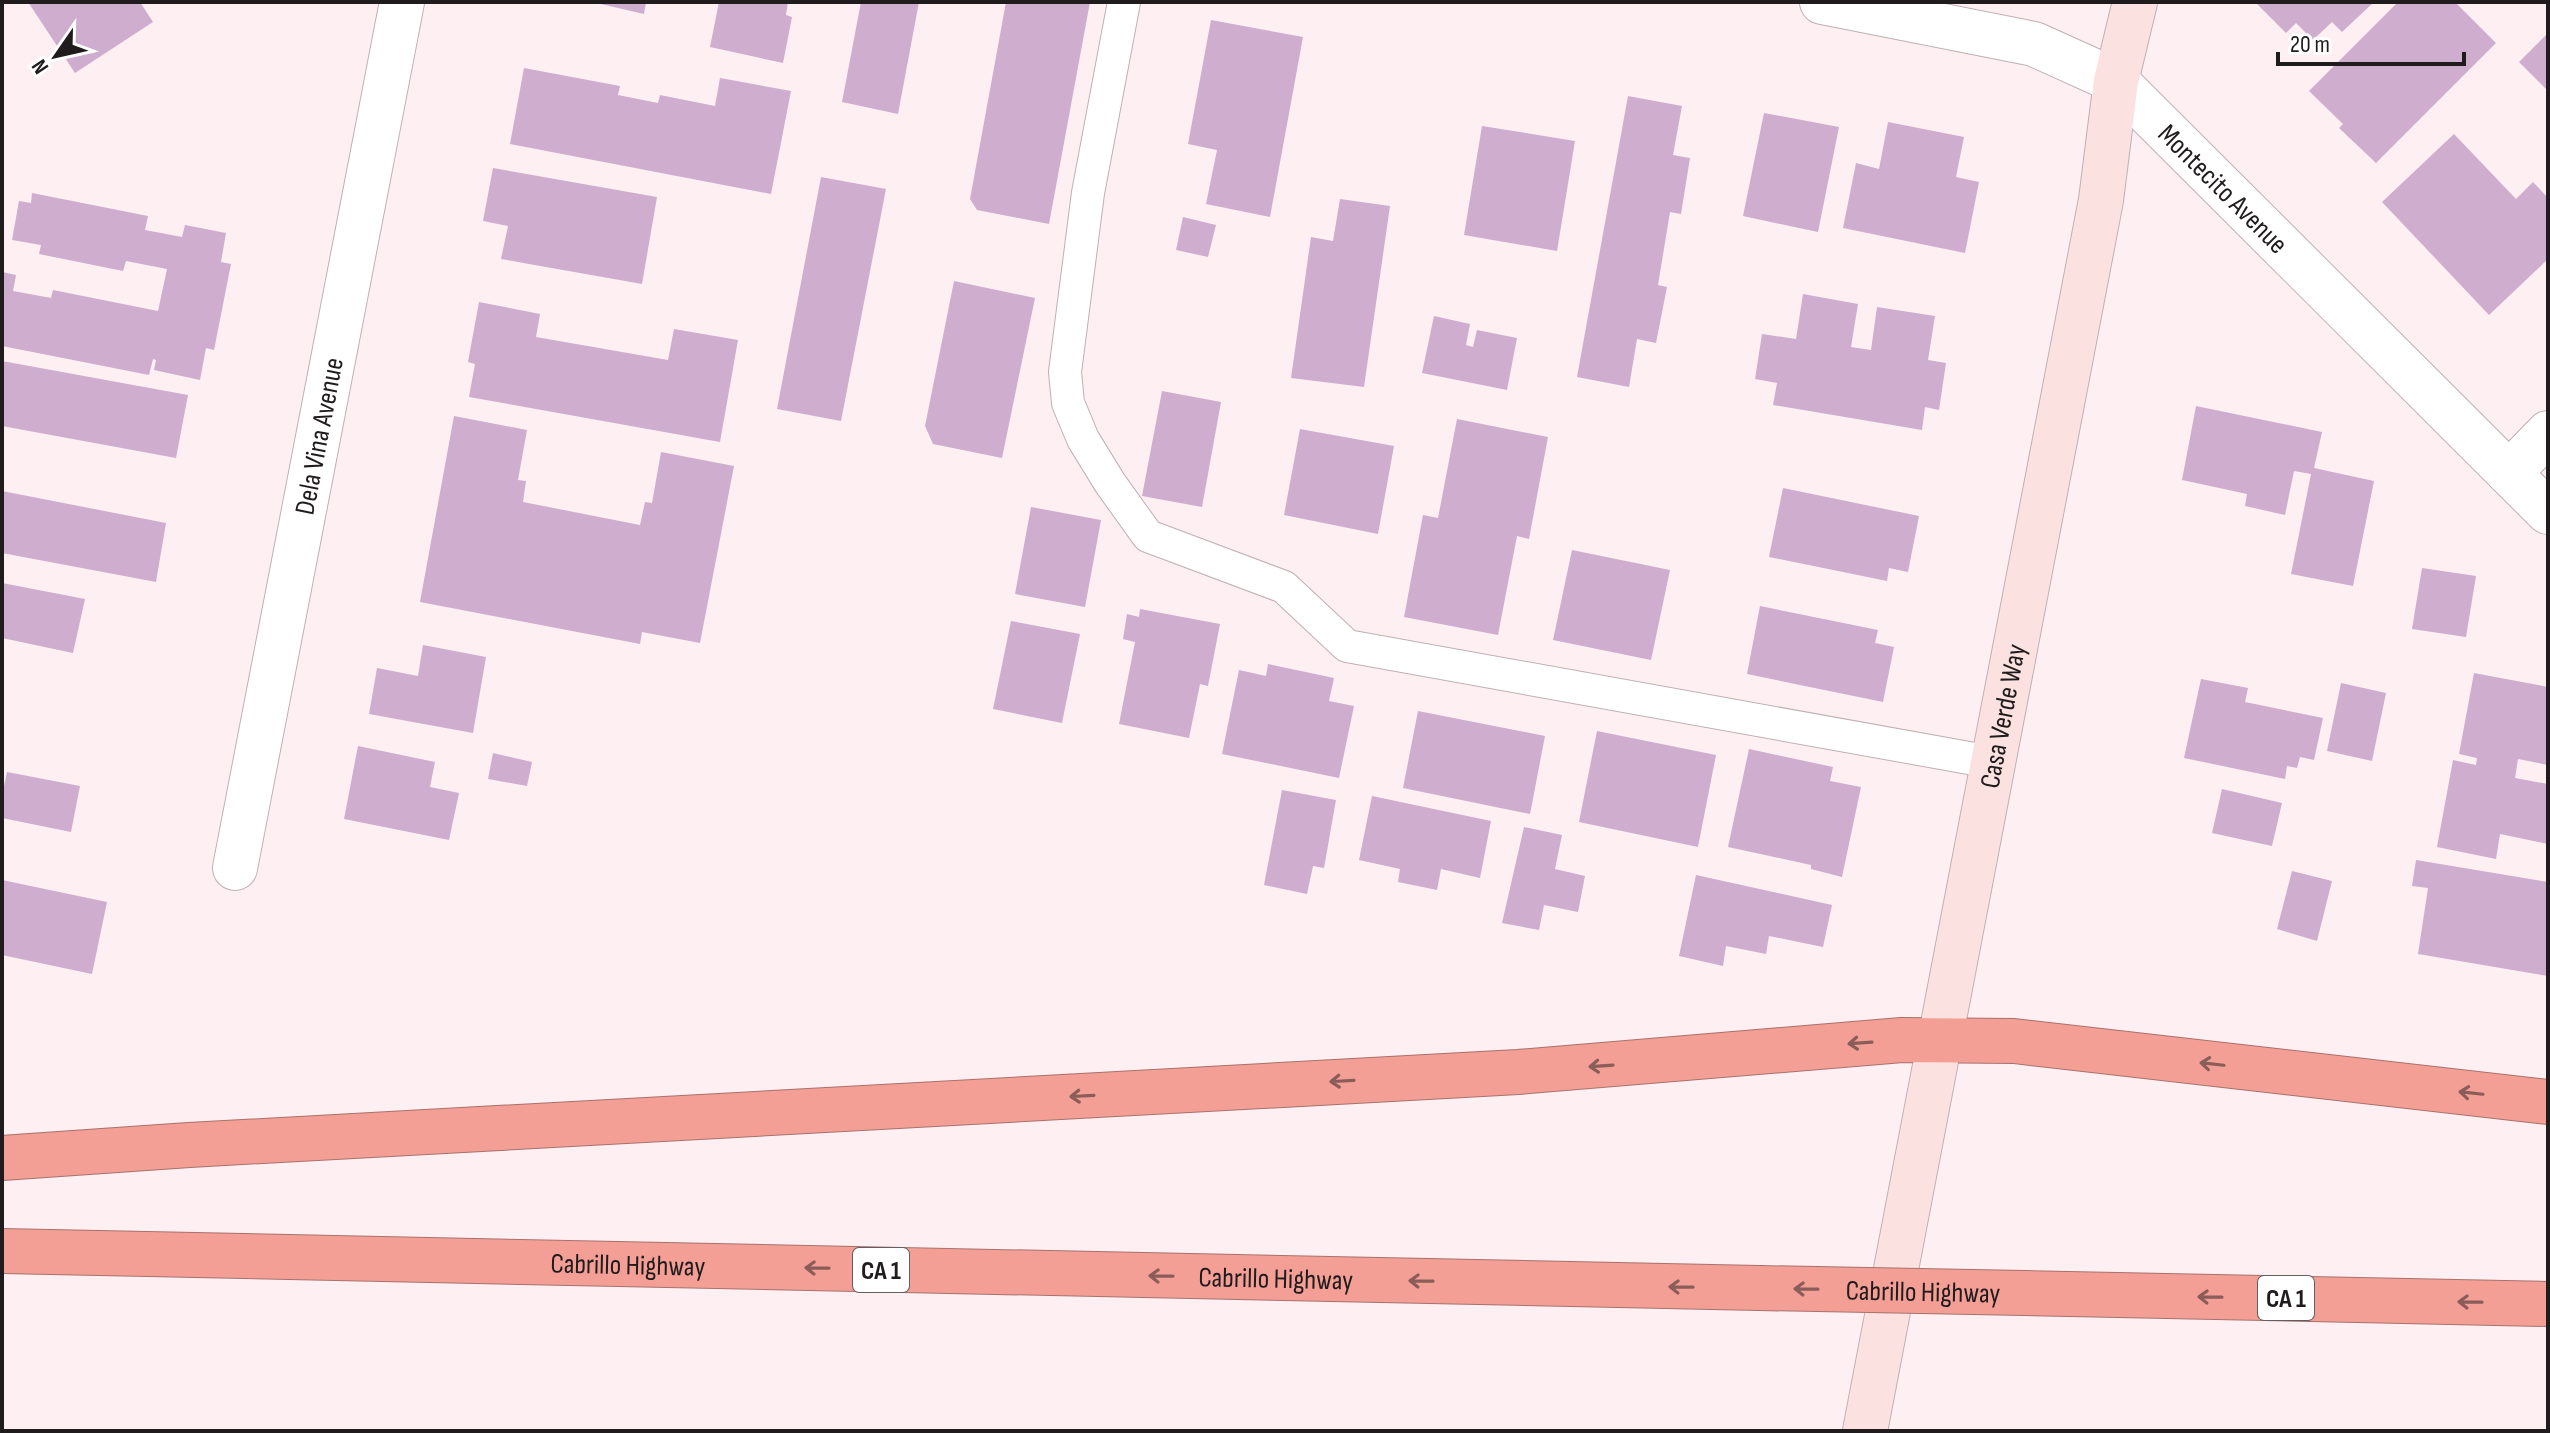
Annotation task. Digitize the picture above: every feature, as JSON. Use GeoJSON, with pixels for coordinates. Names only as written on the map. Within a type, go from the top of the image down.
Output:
{"type":"FeatureCollection","features":[{"type":"Feature","properties":{"kind":"highway"},"geometry":{"type":"LineString","coordinates":[[2,1158],[204,1144],[1518,1072],[1848,1044],[1938,1040],[2014,1041],[2548,1102]]}},
{"type":"Feature","properties":{"kind":"highway","name":"Cabrillo Highway"},"geometry":{"type":"LineString","coordinates":[[2,1251],[2548,1304]]}},
{"type":"Feature","properties":{"kind":"main road","name":"Casa Verde Way"},"geometry":{"type":"LineString","coordinates":[[1865,1431],[2101,200],[2116,81],[2135,2]]}},
{"type":"Feature","properties":{"kind":"street","name":"Dela Vina Avenue"},"geometry":{"type":"LineString","coordinates":[[235,868],[402,2]]}},
{"type":"Feature","properties":{"kind":"street","name":"Montecito Avenue"},"geometry":{"type":"LineString","coordinates":[[1822,2],[2034,44],[2116,81],[2548,512]]}},
{"type":"Feature","properties":{"kind":"street"},"geometry":{"type":"LineString","coordinates":[[2509,473],[2548,433]]}},
{"type":"Feature","properties":{"kind":"lane"},"geometry":{"type":"LineString","coordinates":[[1124,2],[1088,193],[1065,372],[1068,403],[1083,439],[1148,536],[1284,587],[1347,646],[1991,762]]}},
{"type":"Feature","properties":{"kind":"building"},"geometry":{"type":"Polygon","coordinates":[[[28,2],[140,2],[153,22],[75,73],[28,2]]]}},
{"type":"Feature","properties":{"kind":"building"},"geometry":{"type":"Polygon","coordinates":[[[592,2],[646,2],[644,14],[592,2]]]}},
{"type":"Feature","properties":{"kind":"building"},"geometry":{"type":"Polygon","coordinates":[[[719,2],[788,2],[786,15],[792,17],[783,63],[710,47],[719,2]]]}},
{"type":"Feature","properties":{"kind":"building"},"geometry":{"type":"Polygon","coordinates":[[[861,2],[919,2],[898,114],[842,102],[861,2]]]}},
{"type":"Feature","properties":{"kind":"building"},"geometry":{"type":"Polygon","coordinates":[[[1006,2],[1090,2],[1049,224],[977,210],[970,199],[1006,2]]]}},
{"type":"Feature","properties":{"kind":"building"},"geometry":{"type":"Polygon","coordinates":[[[2255,2],[2374,2],[2342,32],[2332,22],[2313,40],[2296,23],[2286,33],[2255,2]]]}},
{"type":"Feature","properties":{"kind":"building"},"geometry":{"type":"Polygon","coordinates":[[[2398,2],[2455,2],[2496,43],[2376,163],[2339,128],[2343,124],[2309,91],[2398,2]]]}},
{"type":"Feature","properties":{"kind":"building"},"geometry":{"type":"Polygon","coordinates":[[[1211,20],[1303,37],[1270,217],[1206,204],[1217,150],[1188,144],[1211,20]]]}},
{"type":"Feature","properties":{"kind":"building"},"geometry":{"type":"Polygon","coordinates":[[[2548,33],[2548,91],[2519,62],[2548,33]]]}},
{"type":"Feature","properties":{"kind":"building"},"geometry":{"type":"Polygon","coordinates":[[[524,68],[620,86],[618,95],[658,103],[660,95],[715,106],[720,78],[791,91],[771,194],[510,144],[524,68]]]}},
{"type":"Feature","properties":{"kind":"building"},"geometry":{"type":"Polygon","coordinates":[[[1628,96],[1682,106],[1673,155],[1690,158],[1681,214],[1670,212],[1658,285],[1667,287],[1656,343],[1637,339],[1629,387],[1577,377],[1628,96]]]}},
{"type":"Feature","properties":{"kind":"building"},"geometry":{"type":"Polygon","coordinates":[[[1764,113],[1839,127],[1818,232],[1743,216],[1764,113]]]}},
{"type":"Feature","properties":{"kind":"building"},"geometry":{"type":"Polygon","coordinates":[[[1888,122],[1964,137],[1956,177],[1979,182],[1965,253],[1843,228],[1856,163],[1879,169],[1888,122]]]}},
{"type":"Feature","properties":{"kind":"building"},"geometry":{"type":"Polygon","coordinates":[[[1482,126],[1575,141],[1557,251],[1464,235],[1482,126]]]}},
{"type":"Feature","properties":{"kind":"building"},"geometry":{"type":"Polygon","coordinates":[[[2454,134],[2516,199],[2533,182],[2548,198],[2548,259],[2489,315],[2382,202],[2454,134]]]}},
{"type":"Feature","properties":{"kind":"building"},"geometry":{"type":"Polygon","coordinates":[[[493,168],[657,197],[642,284],[501,259],[508,226],[483,221],[493,168]]]}},
{"type":"Feature","properties":{"kind":"building"},"geometry":{"type":"Polygon","coordinates":[[[821,177],[886,189],[841,421],[777,409],[821,177]]]}},
{"type":"Feature","properties":{"kind":"building"},"geometry":{"type":"Polygon","coordinates":[[[32,193],[148,216],[145,230],[182,237],[185,225],[226,233],[221,262],[231,264],[214,350],[206,348],[200,380],[154,370],[156,360],[153,359],[149,375],[2,346],[2,272],[16,275],[13,291],[51,298],[53,290],[158,311],[167,269],[126,261],[123,271],[39,254],[41,245],[12,240],[19,201],[31,203],[32,193]]]}},
{"type":"Feature","properties":{"kind":"building"},"geometry":{"type":"Polygon","coordinates":[[[1340,199],[1390,206],[1364,387],[1291,378],[1311,237],[1333,241],[1340,199]]]}},
{"type":"Feature","properties":{"kind":"building"},"geometry":{"type":"Polygon","coordinates":[[[1183,217],[1216,225],[1208,257],[1176,250],[1183,217]]]}},
{"type":"Feature","properties":{"kind":"building"},"geometry":{"type":"Polygon","coordinates":[[[954,281],[1035,298],[1002,458],[933,444],[925,426],[954,281]]]}},
{"type":"Feature","properties":{"kind":"building"},"geometry":{"type":"Polygon","coordinates":[[[1803,294],[1858,304],[1851,347],[1871,350],[1877,307],[1935,316],[1928,360],[1946,363],[1939,410],[1925,407],[1922,430],[1773,405],[1777,383],[1755,379],[1762,334],[1796,339],[1803,294]]]}},
{"type":"Feature","properties":{"kind":"building"},"geometry":{"type":"Polygon","coordinates":[[[479,302],[540,314],[536,337],[668,360],[674,329],[738,340],[720,442],[469,397],[475,364],[468,362],[479,302]]]}},
{"type":"Feature","properties":{"kind":"building"},"geometry":{"type":"Polygon","coordinates":[[[1434,316],[1470,324],[1466,345],[1473,347],[1477,330],[1517,338],[1507,390],[1422,373],[1434,316]]]}},
{"type":"Feature","properties":{"kind":"building"},"geometry":{"type":"Polygon","coordinates":[[[2,361],[188,395],[176,458],[2,426],[2,361]]]}},
{"type":"Feature","properties":{"kind":"building"},"geometry":{"type":"Polygon","coordinates":[[[1162,391],[1221,402],[1202,507],[1142,496],[1162,391]]]}},
{"type":"Feature","properties":{"kind":"building"},"geometry":{"type":"Polygon","coordinates":[[[2196,406],[2322,432],[2314,468],[2374,481],[2353,586],[2291,574],[2311,474],[2294,471],[2285,515],[2245,506],[2247,494],[2182,480],[2196,406]]]}},
{"type":"Feature","properties":{"kind":"building"},"geometry":{"type":"Polygon","coordinates":[[[454,416],[527,430],[518,480],[526,481],[523,502],[640,525],[645,502],[652,503],[661,452],[734,466],[700,643],[642,632],[640,644],[420,602],[454,416]]]}},
{"type":"Feature","properties":{"kind":"building"},"geometry":{"type":"Polygon","coordinates":[[[1457,419],[1548,437],[1529,539],[1517,536],[1498,635],[1404,617],[1423,515],[1438,518],[1457,419]]]}},
{"type":"Feature","properties":{"kind":"building"},"geometry":{"type":"Polygon","coordinates":[[[1300,429],[1394,446],[1378,534],[1284,515],[1300,429]]]}},
{"type":"Feature","properties":{"kind":"building"},"geometry":{"type":"Polygon","coordinates":[[[1783,488],[1919,516],[1908,572],[1889,568],[1887,581],[1769,557],[1783,488]]]}},
{"type":"Feature","properties":{"kind":"building"},"geometry":{"type":"Polygon","coordinates":[[[2,491],[166,523],[156,582],[2,553],[2,491]]]}},
{"type":"Feature","properties":{"kind":"building"},"geometry":{"type":"Polygon","coordinates":[[[1031,507],[1101,520],[1085,607],[1015,594],[1031,507]]]}},
{"type":"Feature","properties":{"kind":"building"},"geometry":{"type":"Polygon","coordinates":[[[1572,550],[1670,570],[1651,660],[1553,640],[1572,550]]]}},
{"type":"Feature","properties":{"kind":"building"},"geometry":{"type":"Polygon","coordinates":[[[2422,568],[2476,576],[2466,637],[2412,629],[2422,568]]]}},
{"type":"Feature","properties":{"kind":"building"},"geometry":{"type":"Polygon","coordinates":[[[2,583],[85,599],[73,653],[2,638],[2,583]]]}},
{"type":"Feature","properties":{"kind":"building"},"geometry":{"type":"Polygon","coordinates":[[[1760,606],[1878,630],[1875,643],[1894,647],[1883,702],[1747,674],[1760,606]]]}},
{"type":"Feature","properties":{"kind":"building"},"geometry":{"type":"Polygon","coordinates":[[[1140,609],[1220,624],[1208,686],[1200,684],[1189,738],[1119,724],[1135,642],[1123,639],[1127,614],[1139,617],[1140,609]]]}},
{"type":"Feature","properties":{"kind":"building"},"geometry":{"type":"Polygon","coordinates":[[[1011,621],[1080,634],[1062,723],[993,709],[1011,621]]]}},
{"type":"Feature","properties":{"kind":"building"},"geometry":{"type":"Polygon","coordinates":[[[423,645],[486,657],[473,733],[369,714],[377,668],[418,676],[423,645]]]}},
{"type":"Feature","properties":{"kind":"building"},"geometry":{"type":"Polygon","coordinates":[[[1268,664],[1334,678],[1329,701],[1354,706],[1339,778],[1222,754],[1239,670],[1266,676],[1268,664]]]}},
{"type":"Feature","properties":{"kind":"building"},"geometry":{"type":"Polygon","coordinates":[[[2474,673],[2548,687],[2548,765],[2518,759],[2515,778],[2548,784],[2548,844],[2500,834],[2496,859],[2437,847],[2453,760],[2476,765],[2477,758],[2459,754],[2474,673]]]}},
{"type":"Feature","properties":{"kind":"building"},"geometry":{"type":"Polygon","coordinates":[[[2201,679],[2248,688],[2245,702],[2323,718],[2314,760],[2300,757],[2297,768],[2287,766],[2285,779],[2184,758],[2201,679]]]}},
{"type":"Feature","properties":{"kind":"building"},"geometry":{"type":"Polygon","coordinates":[[[2341,683],[2386,693],[2372,761],[2327,751],[2341,683]]]}},
{"type":"Feature","properties":{"kind":"building"},"geometry":{"type":"Polygon","coordinates":[[[1418,711],[1545,736],[1530,814],[1403,788],[1418,711]]]}},
{"type":"Feature","properties":{"kind":"building"},"geometry":{"type":"Polygon","coordinates":[[[1597,731],[1716,755],[1698,847],[1579,822],[1597,731]]]}},
{"type":"Feature","properties":{"kind":"building"},"geometry":{"type":"Polygon","coordinates":[[[358,746],[435,762],[430,787],[459,793],[449,840],[344,819],[358,746]]]}},
{"type":"Feature","properties":{"kind":"building"},"geometry":{"type":"Polygon","coordinates":[[[1749,749],[1833,767],[1830,781],[1861,787],[1842,877],[1811,869],[1811,865],[1728,847],[1749,749]]]}},
{"type":"Feature","properties":{"kind":"building"},"geometry":{"type":"Polygon","coordinates":[[[493,753],[532,762],[527,786],[488,779],[493,753]]]}},
{"type":"Feature","properties":{"kind":"building"},"geometry":{"type":"Polygon","coordinates":[[[7,772],[80,786],[71,832],[2,818],[7,772]]]}},
{"type":"Feature","properties":{"kind":"building"},"geometry":{"type":"Polygon","coordinates":[[[2222,789],[2282,803],[2272,846],[2212,833],[2222,789]]]}},
{"type":"Feature","properties":{"kind":"building"},"geometry":{"type":"Polygon","coordinates":[[[1282,790],[1336,800],[1324,868],[1313,866],[1307,894],[1264,885],[1282,790]]]}},
{"type":"Feature","properties":{"kind":"building"},"geometry":{"type":"Polygon","coordinates":[[[1372,796],[1491,821],[1480,878],[1441,869],[1437,890],[1398,882],[1400,869],[1359,860],[1372,796]]]}},
{"type":"Feature","properties":{"kind":"building"},"geometry":{"type":"Polygon","coordinates":[[[1524,827],[1562,835],[1555,869],[1585,876],[1578,912],[1544,905],[1539,930],[1502,923],[1524,827]]]}},
{"type":"Feature","properties":{"kind":"building"},"geometry":{"type":"Polygon","coordinates":[[[2416,860],[2548,882],[2548,976],[2418,954],[2428,888],[2412,886],[2416,860]]]}},
{"type":"Feature","properties":{"kind":"building"},"geometry":{"type":"Polygon","coordinates":[[[2292,871],[2332,881],[2317,941],[2277,929],[2292,871]]]}},
{"type":"Feature","properties":{"kind":"building"},"geometry":{"type":"Polygon","coordinates":[[[1696,875],[1832,905],[1823,947],[1769,936],[1766,954],[1726,946],[1723,966],[1679,956],[1696,875]]]}},
{"type":"Feature","properties":{"kind":"building"},"geometry":{"type":"Polygon","coordinates":[[[2,880],[107,902],[92,974],[2,955],[2,880]]]}}]}
